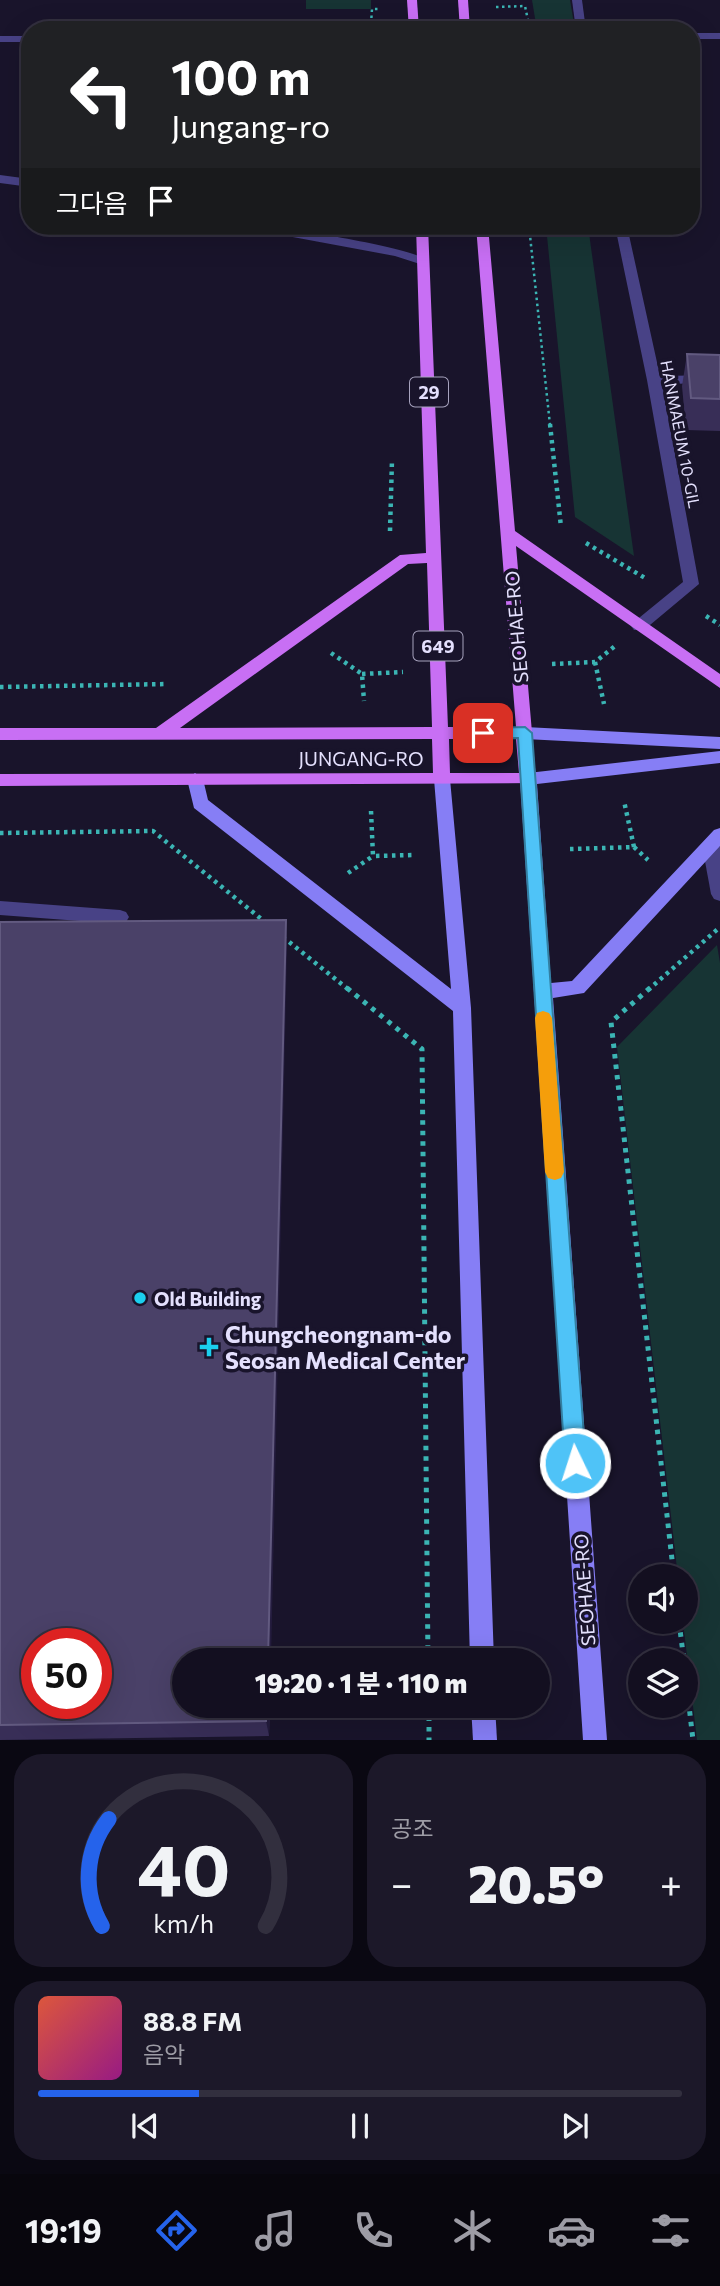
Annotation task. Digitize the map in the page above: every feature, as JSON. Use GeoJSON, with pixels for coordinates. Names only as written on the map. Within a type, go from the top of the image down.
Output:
{"type":"FeatureCollection","features":[{"type":"Feature","properties":{"kind":"main road"},"geometry":{"type":"LineString","coordinates":[[412,0],[413,21]]}},
{"type":"Feature","properties":{"kind":"main road"},"geometry":{"type":"LineString","coordinates":[[463,3],[465,21]]}},
{"type":"Feature","properties":{"kind":"main road","name":"29"},"geometry":{"type":"LineString","coordinates":[[422,235],[435,558]]}},
{"type":"Feature","properties":{"kind":"main road","name":"SEOHAE-RO"},"geometry":{"type":"LineString","coordinates":[[483,235],[525,733],[595,1740]]}},
{"type":"Feature","properties":{"kind":"main road"},"geometry":{"type":"LineString","coordinates":[[509,534],[720,682]]}},
{"type":"Feature","properties":{"kind":"main road"},"geometry":{"type":"LineString","coordinates":[[159,734],[405,559],[435,558]]}},
{"type":"Feature","properties":{"kind":"main road","name":"649"},"geometry":{"type":"LineString","coordinates":[[435,558],[442,779],[462,1007],[482,1648]]}},
{"type":"Feature","properties":{"kind":"main road","name":"JUNGANG-RO"},"geometry":{"type":"LineString","coordinates":[[0,734],[525,733],[720,743]]}},
{"type":"Feature","properties":{"kind":"main road","name":"JUNGANG-RO"},"geometry":{"type":"LineString","coordinates":[[0,780],[528,779],[720,757]]}},
{"type":"Feature","properties":{"kind":"main road"},"geometry":{"type":"LineString","coordinates":[[195,779],[200,803],[462,1007]]}},
{"type":"Feature","properties":{"kind":"main road"},"geometry":{"type":"LineString","coordinates":[[541,991],[577,988],[716,840]]}},
{"type":"Feature","properties":{"kind":"main road"},"geometry":{"type":"LineString","coordinates":[[484,1718],[485,1740]]}},
{"type":"Feature","properties":{"kind":"street"},"geometry":{"type":"LineString","coordinates":[[577,0],[580,21]]}},
{"type":"Feature","properties":{"kind":"street"},"geometry":{"type":"LineString","coordinates":[[700,36],[720,36]]}},
{"type":"Feature","properties":{"kind":"street"},"geometry":{"type":"LineString","coordinates":[[0,40],[21,39]]}},
{"type":"Feature","properties":{"kind":"street"},"geometry":{"type":"LineString","coordinates":[[0,179],[21,182]]}},
{"type":"Feature","properties":{"kind":"street"},"geometry":{"type":"LineString","coordinates":[[302,235],[397,253],[423,261]]}},
{"type":"Feature","properties":{"kind":"street","name":"HANMAEUM 10-GIL"},"geometry":{"type":"LineString","coordinates":[[623,235],[654,380],[691,584],[639,626]]}},
{"type":"Feature","properties":{"kind":"street"},"geometry":{"type":"LineString","coordinates":[[654,380],[720,379]]}},
{"type":"Feature","properties":{"kind":"street"},"geometry":{"type":"LineString","coordinates":[[716,840],[720,894]]}},
{"type":"Feature","properties":{"kind":"street"},"geometry":{"type":"LineString","coordinates":[[0,908],[120,917]]}},
{"type":"Feature","properties":{"kind":"street"},"geometry":{"type":"LineString","coordinates":[[475,1740],[482,1718]]}},
{"type":"Feature","properties":{"kind":"path"},"geometry":{"type":"LineString","coordinates":[[463,3],[525,6],[528,21]]}},
{"type":"Feature","properties":{"kind":"path"},"geometry":{"type":"LineString","coordinates":[[530,235],[560,527],[571,534]]}},
{"type":"Feature","properties":{"kind":"path"},"geometry":{"type":"LineString","coordinates":[[380,539],[390,531]]}},
{"type":"Feature","properties":{"kind":"path"},"geometry":{"type":"LineString","coordinates":[[583,541],[720,625]]}},
{"type":"Feature","properties":{"kind":"path"},"geometry":{"type":"LineString","coordinates":[[519,666],[595,662]]}},
{"type":"Feature","properties":{"kind":"path"},"geometry":{"type":"LineString","coordinates":[[362,674],[439,670]]}},
{"type":"Feature","properties":{"kind":"path"},"geometry":{"type":"LineString","coordinates":[[0,687],[178,684]]}},
{"type":"Feature","properties":{"kind":"path"},"geometry":{"type":"LineString","coordinates":[[0,833],[153,831],[271,927]]}},
{"type":"Feature","properties":{"kind":"path"},"geometry":{"type":"LineString","coordinates":[[673,1564],[611,1022],[720,927]]}},
{"type":"Feature","properties":{"kind":"path"},"geometry":{"type":"LineString","coordinates":[[282,936],[422,1049],[428,1648]]}},
{"type":"Feature","properties":{"kind":"path"},"geometry":{"type":"LineString","coordinates":[[429,1718],[429,1740]]}},
{"type":"Feature","properties":{"kind":"path"},"geometry":{"type":"LineString","coordinates":[[690,1718],[693,1740]]}},
{"type":"Feature","properties":{"kind":"green space"},"geometry":{"type":"Polygon","coordinates":[[[306,0],[371,0],[371,9],[306,9],[306,0]]]}},
{"type":"Feature","properties":{"kind":"green space"},"geometry":{"type":"Polygon","coordinates":[[[532,0],[570,0],[574,21],[536,21],[532,0]]]}},
{"type":"Feature","properties":{"kind":"green space"},"geometry":{"type":"Polygon","coordinates":[[[547,235],[589,235],[634,556],[575,517],[547,235]]]}},
{"type":"Feature","properties":{"kind":"green space"},"geometry":{"type":"Polygon","coordinates":[[[717,945],[720,963],[720,1740],[697,1740],[694,1718],[698,1718],[698,1648],[686,1648],[684,1634],[698,1634],[698,1564],[677,1564],[617,1047],[717,945]]]}},
{"type":"Feature","properties":{"kind":"building"},"geometry":{"type":"Polygon","coordinates":[[[687,354],[720,355],[720,399],[691,398],[687,354]]]}},
{"type":"Feature","properties":{"kind":"building","name":"Chungcheongnam-do Seosan Medical Center"},"geometry":{"type":"Polygon","coordinates":[[[286,920],[268,1648],[172,1648],[172,1718],[266,1718],[266,1721],[0,1725],[0,922],[286,920]]]}},
{"type":"Feature","properties":{"kind":"slow traffic"},"geometry":{"type":"LineString","coordinates":[[543,1018],[555,1172]]}},
{"type":"Feature","properties":{"kind":"place","name":"Old Building"},"geometry":{"type":"Point","coordinates":[140,1298]}},
{"type":"Feature","properties":{"kind":"place","name":"Chungcheongnam-do Seosan Medical Center"},"geometry":{"type":"Point","coordinates":[209,1347]}},
{"type":"Feature","properties":{"kind":"route"},"geometry":{"type":"LineString","coordinates":[[483,733],[525,733],[575,1463]]}}]}
